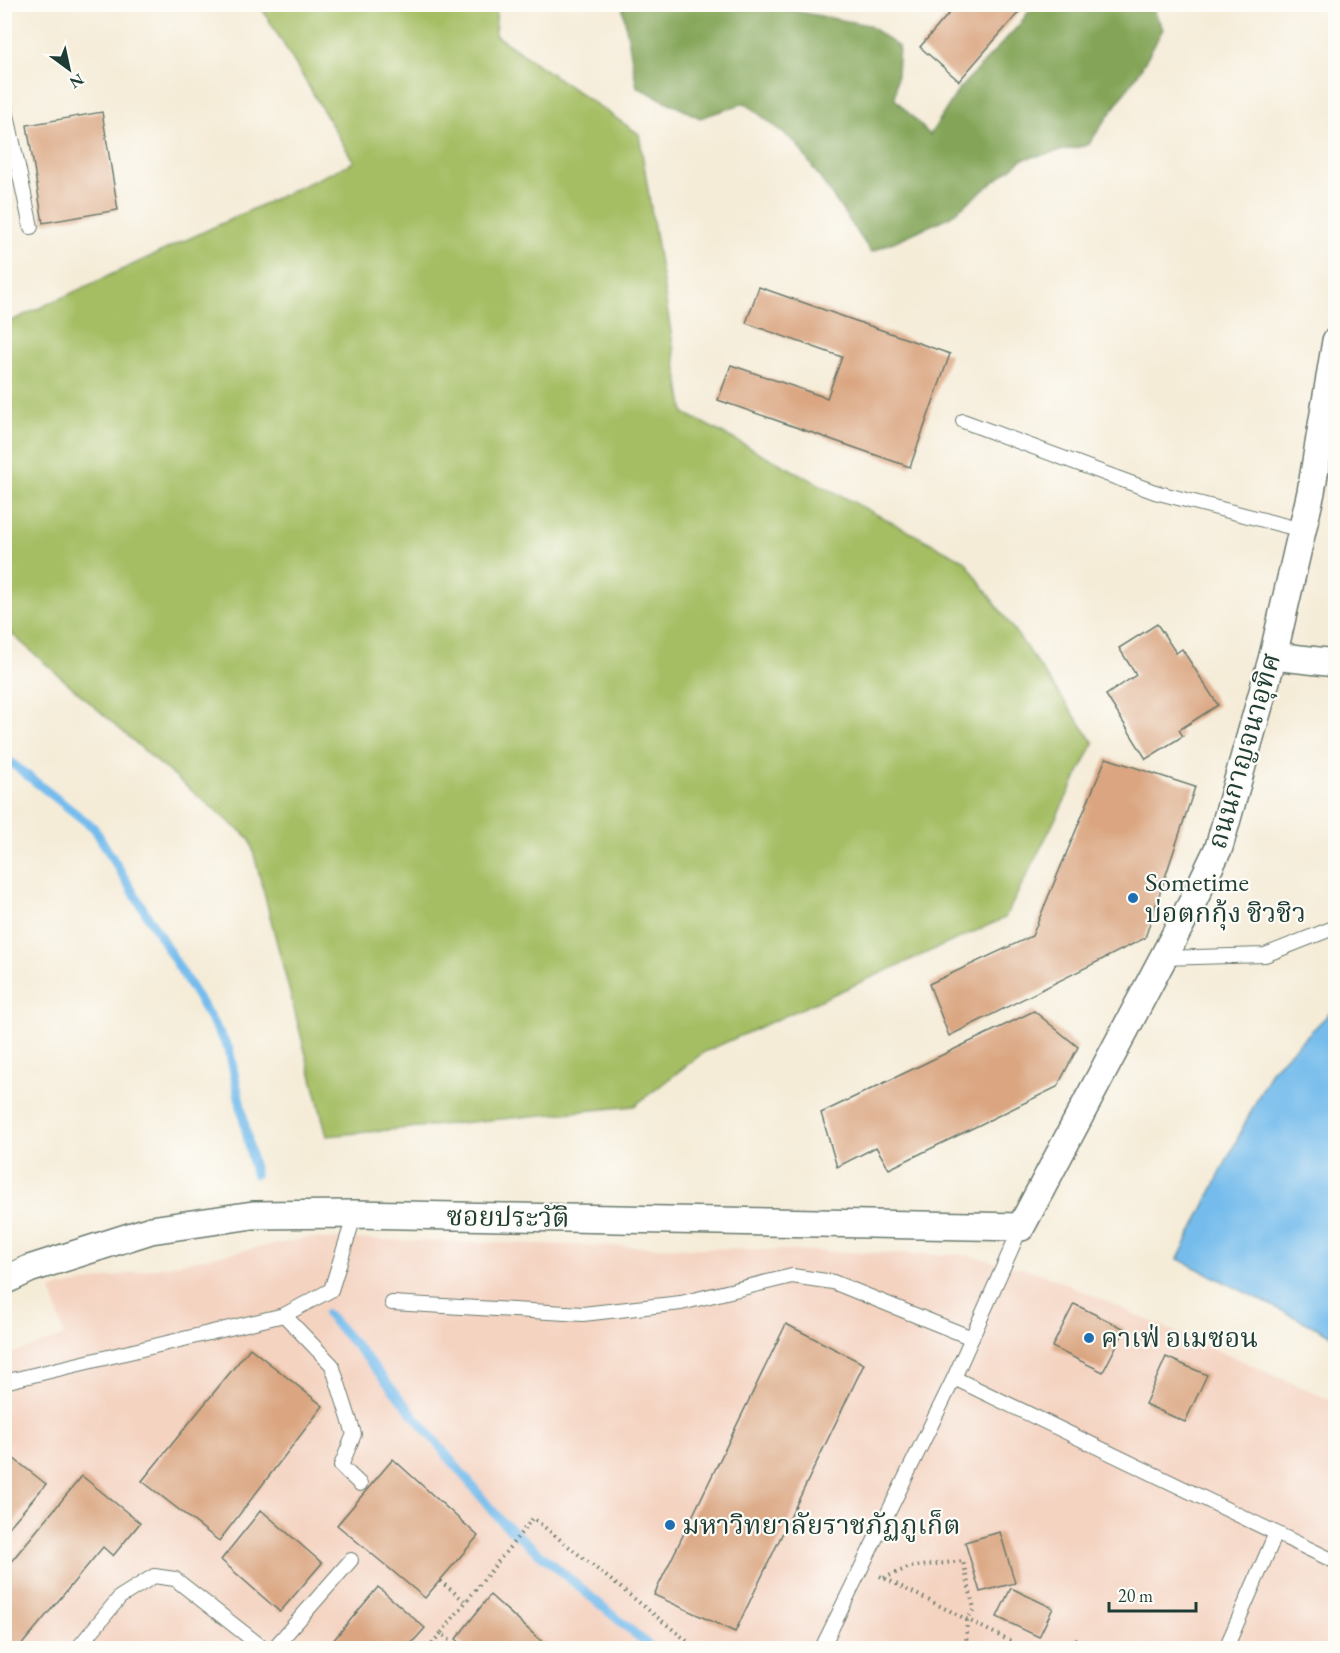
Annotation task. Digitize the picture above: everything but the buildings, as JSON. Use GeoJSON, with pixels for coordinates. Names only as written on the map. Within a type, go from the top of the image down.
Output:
{"type":"FeatureCollection","features":[{"type":"Feature","properties":{"kind":"street","name":"ถนนกาญจนาอุทิศ"},"geometry":{"type":"LineString","coordinates":[[1021,1227],[1219,847],[1273,656],[1302,530],[1323,489],[1335,341]]}},
{"type":"Feature","properties":{"kind":"street"},"geometry":{"type":"LineString","coordinates":[[1273,656],[1335,663]]}},
{"type":"Feature","properties":{"kind":"street","name":"ซอยประวัติ"},"geometry":{"type":"LineString","coordinates":[[4,1281],[29,1269],[151,1230],[253,1215],[356,1214],[1021,1227]]}},
{"type":"Feature","properties":{"kind":"lane"},"geometry":{"type":"LineString","coordinates":[[4,101],[31,226]]}},
{"type":"Feature","properties":{"kind":"lane"},"geometry":{"type":"LineString","coordinates":[[963,421],[1155,492],[1302,530]]}},
{"type":"Feature","properties":{"kind":"lane"},"geometry":{"type":"LineString","coordinates":[[1162,958],[1265,955],[1335,927]]}},
{"type":"Feature","properties":{"kind":"lane"},"geometry":{"type":"LineString","coordinates":[[4,1382],[284,1316],[331,1290],[356,1214]]}},
{"type":"Feature","properties":{"kind":"lane"},"geometry":{"type":"LineString","coordinates":[[822,1648],[954,1378],[1021,1227]]}},
{"type":"Feature","properties":{"kind":"lane"},"geometry":{"type":"LineString","coordinates":[[392,1303],[583,1314],[681,1303],[792,1276],[833,1282],[972,1338]]}},
{"type":"Feature","properties":{"kind":"lane"},"geometry":{"type":"LineString","coordinates":[[284,1316],[332,1365],[354,1434],[341,1466],[360,1484]]}},
{"type":"Feature","properties":{"kind":"lane"},"geometry":{"type":"LineString","coordinates":[[954,1378],[1335,1562]]}},
{"type":"Feature","properties":{"kind":"lane"},"geometry":{"type":"LineString","coordinates":[[1226,1648],[1276,1533]]}},
{"type":"Feature","properties":{"kind":"lane"},"geometry":{"type":"LineString","coordinates":[[274,1648],[351,1560]]}},
{"type":"Feature","properties":{"kind":"lane"},"geometry":{"type":"LineString","coordinates":[[78,1648],[120,1598],[154,1575],[175,1579],[263,1648]]}},
{"type":"Feature","properties":{"kind":"path"},"geometry":{"type":"LineString","coordinates":[[428,1648],[533,1518],[696,1648]]}},
{"type":"Feature","properties":{"kind":"path"},"geometry":{"type":"LineString","coordinates":[[884,1578],[910,1567],[963,1561],[974,1609],[967,1620],[966,1648]]}},
{"type":"Feature","properties":{"kind":"path"},"geometry":{"type":"LineString","coordinates":[[863,1568],[1024,1648]]}},
{"type":"Feature","properties":{"kind":"path"},"geometry":{"type":"LineString","coordinates":[[440,1581],[466,1602]]}},
{"type":"Feature","properties":{"kind":"path"},"geometry":{"type":"LineString","coordinates":[[441,1633],[459,1648]]}},
{"type":"Feature","properties":{"kind":"shaded area","name":"มหาวิทยาลัยราชภัฏภูเก็ต"},"geometry":{"type":"Polygon","coordinates":[[[307,1238],[967,1255],[1041,1273],[1335,1402],[1335,1648],[5,1648],[4,1356],[64,1336],[51,1289],[307,1238]]]}},
{"type":"Feature","properties":{"kind":"green space"},"geometry":{"type":"Polygon","coordinates":[[[260,5],[497,5],[495,35],[639,134],[684,413],[965,561],[1094,743],[1005,918],[704,1052],[634,1106],[327,1136],[250,839],[163,767],[5,628],[5,324],[354,162],[260,5]]]}},
{"type":"Feature","properties":{"kind":"green space"},"geometry":{"type":"Polygon","coordinates":[[[622,5],[770,5],[868,25],[899,47],[895,99],[930,135],[959,89],[1020,24],[1033,5],[1151,5],[1163,29],[1139,72],[1088,145],[1023,159],[949,217],[871,252],[796,143],[745,103],[700,118],[637,87],[622,5]]]}},
{"type":"Feature","properties":{"kind":"water"},"geometry":{"type":"Polygon","coordinates":[[[1335,1008],[1335,1337],[1178,1259],[1271,1071],[1335,1008]]]}},
{"type":"Feature","properties":{"kind":"waterway"},"geometry":{"type":"LineString","coordinates":[[4,757],[94,828],[229,1049],[255,1174]]}},
{"type":"Feature","properties":{"kind":"waterway"},"geometry":{"type":"LineString","coordinates":[[327,1314],[365,1356],[502,1522],[652,1648]]}},
{"type":"Feature","properties":{"kind":"place","name":"Sometime บ่อตกกุ้ง ชิวชิว"},"geometry":{"type":"Point","coordinates":[1133,898]}},
{"type":"Feature","properties":{"kind":"place","name":"คาเฟ่ อเมซอน"},"geometry":{"type":"Point","coordinates":[1089,1338]}},
{"type":"Feature","properties":{"kind":"place","name":"มหาวิทยาลัยราชภัฏภูเก็ต"},"geometry":{"type":"Point","coordinates":[670,1525]}}]}
